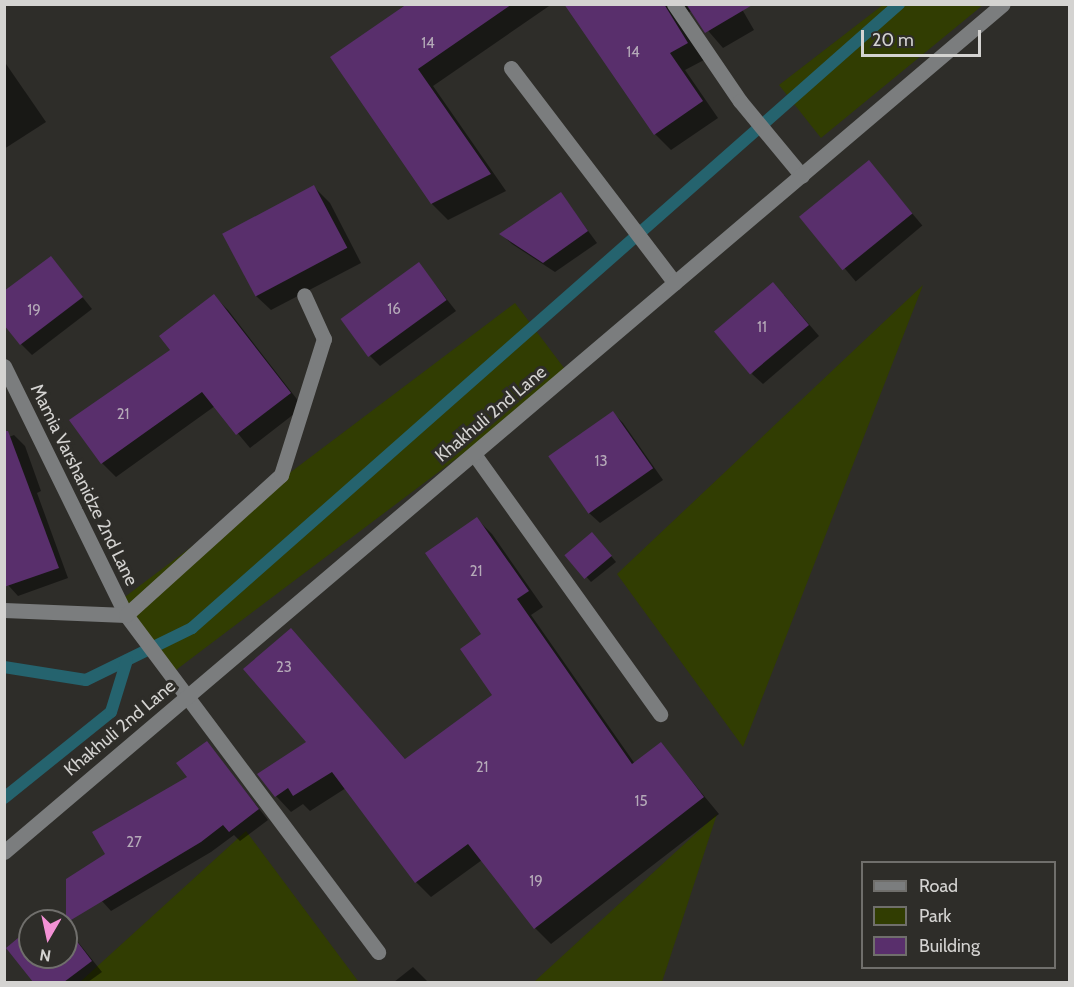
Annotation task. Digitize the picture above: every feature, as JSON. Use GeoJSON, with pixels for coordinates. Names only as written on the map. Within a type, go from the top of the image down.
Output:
{"type":"FeatureCollection","features":[{"type":"Feature","properties":{"kind":"street"},"geometry":{"type":"LineString","coordinates":[[674,4],[740,101],[802,176]]}},
{"type":"Feature","properties":{"kind":"street","name":"Khakhuli 2nd Lane"},"geometry":{"type":"LineString","coordinates":[[4,852],[1003,4]]}},
{"type":"Feature","properties":{"kind":"street"},"geometry":{"type":"LineString","coordinates":[[511,68],[675,284]]}},
{"type":"Feature","properties":{"kind":"street"},"geometry":{"type":"LineString","coordinates":[[4,610],[128,617],[281,475],[324,339],[304,295]]}},
{"type":"Feature","properties":{"kind":"street","name":"Mamia Varshanidze 2nd Lane"},"geometry":{"type":"LineString","coordinates":[[4,366],[128,617],[378,952]]}},
{"type":"Feature","properties":{"kind":"street"},"geometry":{"type":"LineString","coordinates":[[474,454],[660,714]]}},
{"type":"Feature","properties":{"kind":"green space"},"geometry":{"type":"Polygon","coordinates":[[[884,4],[983,5],[821,138],[779,85],[884,4]]]}},
{"type":"Feature","properties":{"kind":"green space"},"geometry":{"type":"Polygon","coordinates":[[[923,285],[743,747],[617,574],[923,285]]]}},
{"type":"Feature","properties":{"kind":"green space"},"geometry":{"type":"Polygon","coordinates":[[[515,303],[569,374],[170,674],[116,603],[515,303]]]}},
{"type":"Feature","properties":{"kind":"green space"},"geometry":{"type":"Polygon","coordinates":[[[717,814],[662,982],[534,982],[717,814]]]}},
{"type":"Feature","properties":{"kind":"green space"},"geometry":{"type":"Polygon","coordinates":[[[246,831],[358,981],[80,982],[246,831]]]}},
{"type":"Feature","properties":{"kind":"building"},"geometry":{"type":"Polygon","coordinates":[[[407,4],[512,4],[418,69],[491,174],[431,204],[330,57],[407,4]]]}},
{"type":"Feature","properties":{"kind":"building"},"geometry":{"type":"Polygon","coordinates":[[[564,4],[664,4],[688,43],[670,53],[703,101],[654,135],[564,4]]]}},
{"type":"Feature","properties":{"kind":"building"},"geometry":{"type":"Polygon","coordinates":[[[686,4],[754,4],[705,33],[686,4]]]}},
{"type":"Feature","properties":{"kind":"building"},"geometry":{"type":"Polygon","coordinates":[[[869,160],[912,214],[842,270],[799,217],[869,160]]]}},
{"type":"Feature","properties":{"kind":"building"},"geometry":{"type":"Polygon","coordinates":[[[314,185],[347,248],[256,297],[222,234],[314,185]]]}},
{"type":"Feature","properties":{"kind":"building"},"geometry":{"type":"Polygon","coordinates":[[[561,192],[588,231],[543,263],[499,234],[561,192]]]}},
{"type":"Feature","properties":{"kind":"building"},"geometry":{"type":"Polygon","coordinates":[[[51,256],[83,297],[20,345],[4,325],[4,291],[51,256]]]}},
{"type":"Feature","properties":{"kind":"building"},"geometry":{"type":"Polygon","coordinates":[[[419,262],[447,300],[368,357],[341,319],[419,262]]]}},
{"type":"Feature","properties":{"kind":"building"},"geometry":{"type":"Polygon","coordinates":[[[773,282],[809,325],[750,374],[714,331],[773,282]]]}},
{"type":"Feature","properties":{"kind":"building"},"geometry":{"type":"Polygon","coordinates":[[[214,294],[291,393],[236,435],[202,392],[101,464],[69,420],[170,350],[159,336],[214,294]]]}},
{"type":"Feature","properties":{"kind":"building"},"geometry":{"type":"Polygon","coordinates":[[[613,411],[653,468],[588,514],[548,456],[613,411]]]}},
{"type":"Feature","properties":{"kind":"building"},"geometry":{"type":"Polygon","coordinates":[[[4,431],[8,431],[59,568],[4,587],[4,431]]]}},
{"type":"Feature","properties":{"kind":"building"},"geometry":{"type":"Polygon","coordinates":[[[477,517],[529,591],[517,599],[632,764],[661,742],[704,797],[534,929],[468,844],[415,883],[332,772],[293,796],[288,788],[275,797],[257,774],[306,742],[243,669],[291,628],[405,759],[492,695],[460,649],[481,634],[425,553],[477,517]]]}},
{"type":"Feature","properties":{"kind":"building"},"geometry":{"type":"Polygon","coordinates":[[[592,532],[612,556],[584,579],[564,555],[592,532]]]}},
{"type":"Feature","properties":{"kind":"building"},"geometry":{"type":"Polygon","coordinates":[[[207,741],[259,809],[229,832],[223,825],[201,842],[78,916],[78,909],[66,909],[66,879],[105,854],[92,832],[187,777],[176,763],[207,741]]]}},
{"type":"Feature","properties":{"kind":"building"},"geometry":{"type":"Polygon","coordinates":[[[18,938],[18,963],[6,948],[18,938]]]}},
{"type":"Feature","properties":{"kind":"building"},"geometry":{"type":"Polygon","coordinates":[[[78,943],[92,961],[64,982],[33,982],[23,969],[78,969],[78,943]]]}},
{"type":"Feature","properties":{"kind":"waterway"},"geometry":{"type":"LineString","coordinates":[[4,667],[86,680],[192,628],[899,4]]}},
{"type":"Feature","properties":{"kind":"waterway"},"geometry":{"type":"LineString","coordinates":[[4,798],[111,712],[127,660]]}}]}
